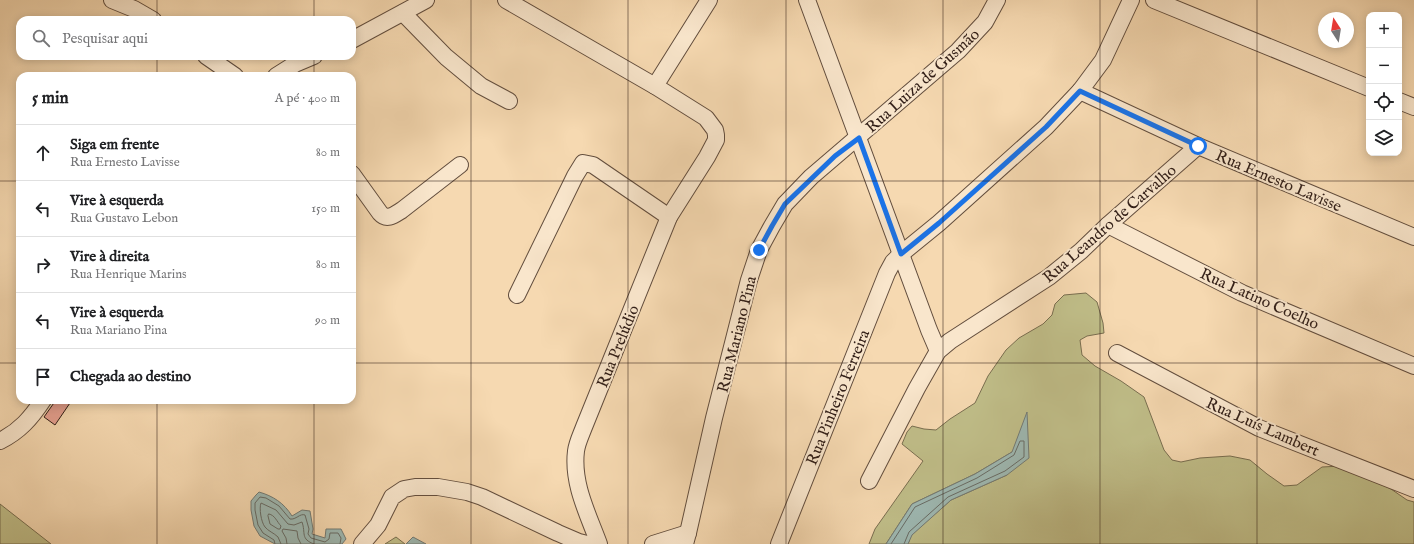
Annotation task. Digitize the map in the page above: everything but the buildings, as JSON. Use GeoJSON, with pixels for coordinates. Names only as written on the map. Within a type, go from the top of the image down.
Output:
{"type":"FeatureCollection","features":[{"type":"Feature","properties":{"kind":"street"},"geometry":{"type":"LineString","coordinates":[[112,0],[145,16]]}},
{"type":"Feature","properties":{"kind":"street"},"geometry":{"type":"LineString","coordinates":[[356,38],[426,0]]}},
{"type":"Feature","properties":{"kind":"street","name":"Rua Prelúdio"},"geometry":{"type":"LineString","coordinates":[[506,0],[655,86],[706,118],[715,130],[716,140],[669,217],[576,450],[576,475],[579,490],[599,544]]}},
{"type":"Feature","properties":{"kind":"street"},"geometry":{"type":"LineString","coordinates":[[655,86],[709,0]]}},
{"type":"Feature","properties":{"kind":"street"},"geometry":{"type":"LineString","coordinates":[[807,0],[938,351],[917,388],[869,481]]}},
{"type":"Feature","properties":{"kind":"street","name":"Rua Luiza de Gusmão"},"geometry":{"type":"LineString","coordinates":[[859,138],[958,51],[985,22],[997,0]]}},
{"type":"Feature","properties":{"kind":"street","name":"Rua Pinheiro Ferreira"},"geometry":{"type":"LineString","coordinates":[[779,544],[887,273],[893,262],[1046,127],[1080,91],[1103,60],[1131,0]]}},
{"type":"Feature","properties":{"kind":"street"},"geometry":{"type":"LineString","coordinates":[[1154,0],[1366,87]]}},
{"type":"Feature","properties":{"kind":"street"},"geometry":{"type":"LineString","coordinates":[[403,13],[452,62],[481,86],[509,101]]}},
{"type":"Feature","properties":{"kind":"street"},"geometry":{"type":"LineString","coordinates":[[212,60],[229,72]]}},
{"type":"Feature","properties":{"kind":"street"},"geometry":{"type":"LineString","coordinates":[[283,72],[295,64],[304,60]]}},
{"type":"Feature","properties":{"kind":"street","name":"Rua Ernesto Lavisse"},"geometry":{"type":"LineString","coordinates":[[1080,91],[1198,146],[1414,237]]}},
{"type":"Feature","properties":{"kind":"street","name":"Rua Mariano Pina"},"geometry":{"type":"LineString","coordinates":[[687,539],[714,418],[740,313],[759,250],[785,204],[829,161],[859,138]]}},
{"type":"Feature","properties":{"kind":"street","name":"Rua Leandro de Carvalho"},"geometry":{"type":"LineString","coordinates":[[938,351],[957,337],[1049,278],[1198,146]]}},
{"type":"Feature","properties":{"kind":"street"},"geometry":{"type":"LineString","coordinates":[[517,295],[575,176],[583,164],[593,165],[669,217]]}},
{"type":"Feature","properties":{"kind":"street"},"geometry":{"type":"LineString","coordinates":[[356,180],[383,217],[388,218],[402,210],[460,165]]}},
{"type":"Feature","properties":{"kind":"street","name":"Rua Latino Coelho"},"geometry":{"type":"LineString","coordinates":[[1108,225],[1242,293],[1414,366]]}},
{"type":"Feature","properties":{"kind":"street","name":"Rua Luís Lambert"},"geometry":{"type":"LineString","coordinates":[[1117,353],[1259,428],[1414,489]]}},
{"type":"Feature","properties":{"kind":"street"},"geometry":{"type":"LineString","coordinates":[[0,441],[13,434],[33,415],[40,404]]}},
{"type":"Feature","properties":{"kind":"street"},"geometry":{"type":"LineString","coordinates":[[362,544],[378,525],[392,497],[404,489],[415,487],[438,487],[467,492],[482,497],[558,533],[587,544]]}},
{"type":"Feature","properties":{"kind":"street"},"geometry":{"type":"LineString","coordinates":[[653,544],[687,539]]}},
{"type":"Feature","properties":{"kind":"shaded area"},"geometry":{"type":"Polygon","coordinates":[[[1086,293],[1097,302],[1103,323],[1104,333],[1087,336],[1080,340],[1082,355],[1095,366],[1121,381],[1144,397],[1164,450],[1172,460],[1181,462],[1200,458],[1230,456],[1250,460],[1284,486],[1297,485],[1322,467],[1341,466],[1353,469],[1391,489],[1407,500],[1414,502],[1414,544],[908,544],[911,535],[951,500],[1007,475],[1012,452],[975,474],[912,504],[886,544],[869,544],[875,529],[923,461],[902,444],[907,432],[912,426],[936,430],[975,403],[988,376],[1006,350],[1019,338],[1043,324],[1052,315],[1055,304],[1064,295],[1086,293]]]}},
{"type":"Feature","properties":{"kind":"shaded area"},"geometry":{"type":"Polygon","coordinates":[[[0,504],[51,544],[0,544],[0,504]]]}},
{"type":"Feature","properties":{"kind":"shaded area"},"geometry":{"type":"Polygon","coordinates":[[[396,537],[405,544],[385,544],[396,537]]]}},
{"type":"Feature","properties":{"kind":"water"},"geometry":{"type":"Polygon","coordinates":[[[1027,412],[1029,458],[1007,475],[951,500],[912,535],[908,544],[886,544],[912,504],[975,474],[1012,452],[1027,412]]]}},
{"type":"Feature","properties":{"kind":"water"},"geometry":{"type":"Polygon","coordinates":[[[259,492],[278,501],[292,516],[302,510],[310,511],[313,529],[312,534],[325,538],[326,529],[341,529],[346,539],[342,544],[275,544],[260,536],[254,526],[251,510],[251,501],[259,492]]]}},
{"type":"Feature","properties":{"kind":"water"},"geometry":{"type":"Polygon","coordinates":[[[413,537],[426,544],[406,544],[413,537]]]}},
{"type":"Feature","properties":{"kind":"route"},"geometry":{"type":"LineString","coordinates":[[759,250],[785,204],[835,156],[859,138],[901,254],[939,223],[1046,127],[1080,91],[1198,146]]}}]}
